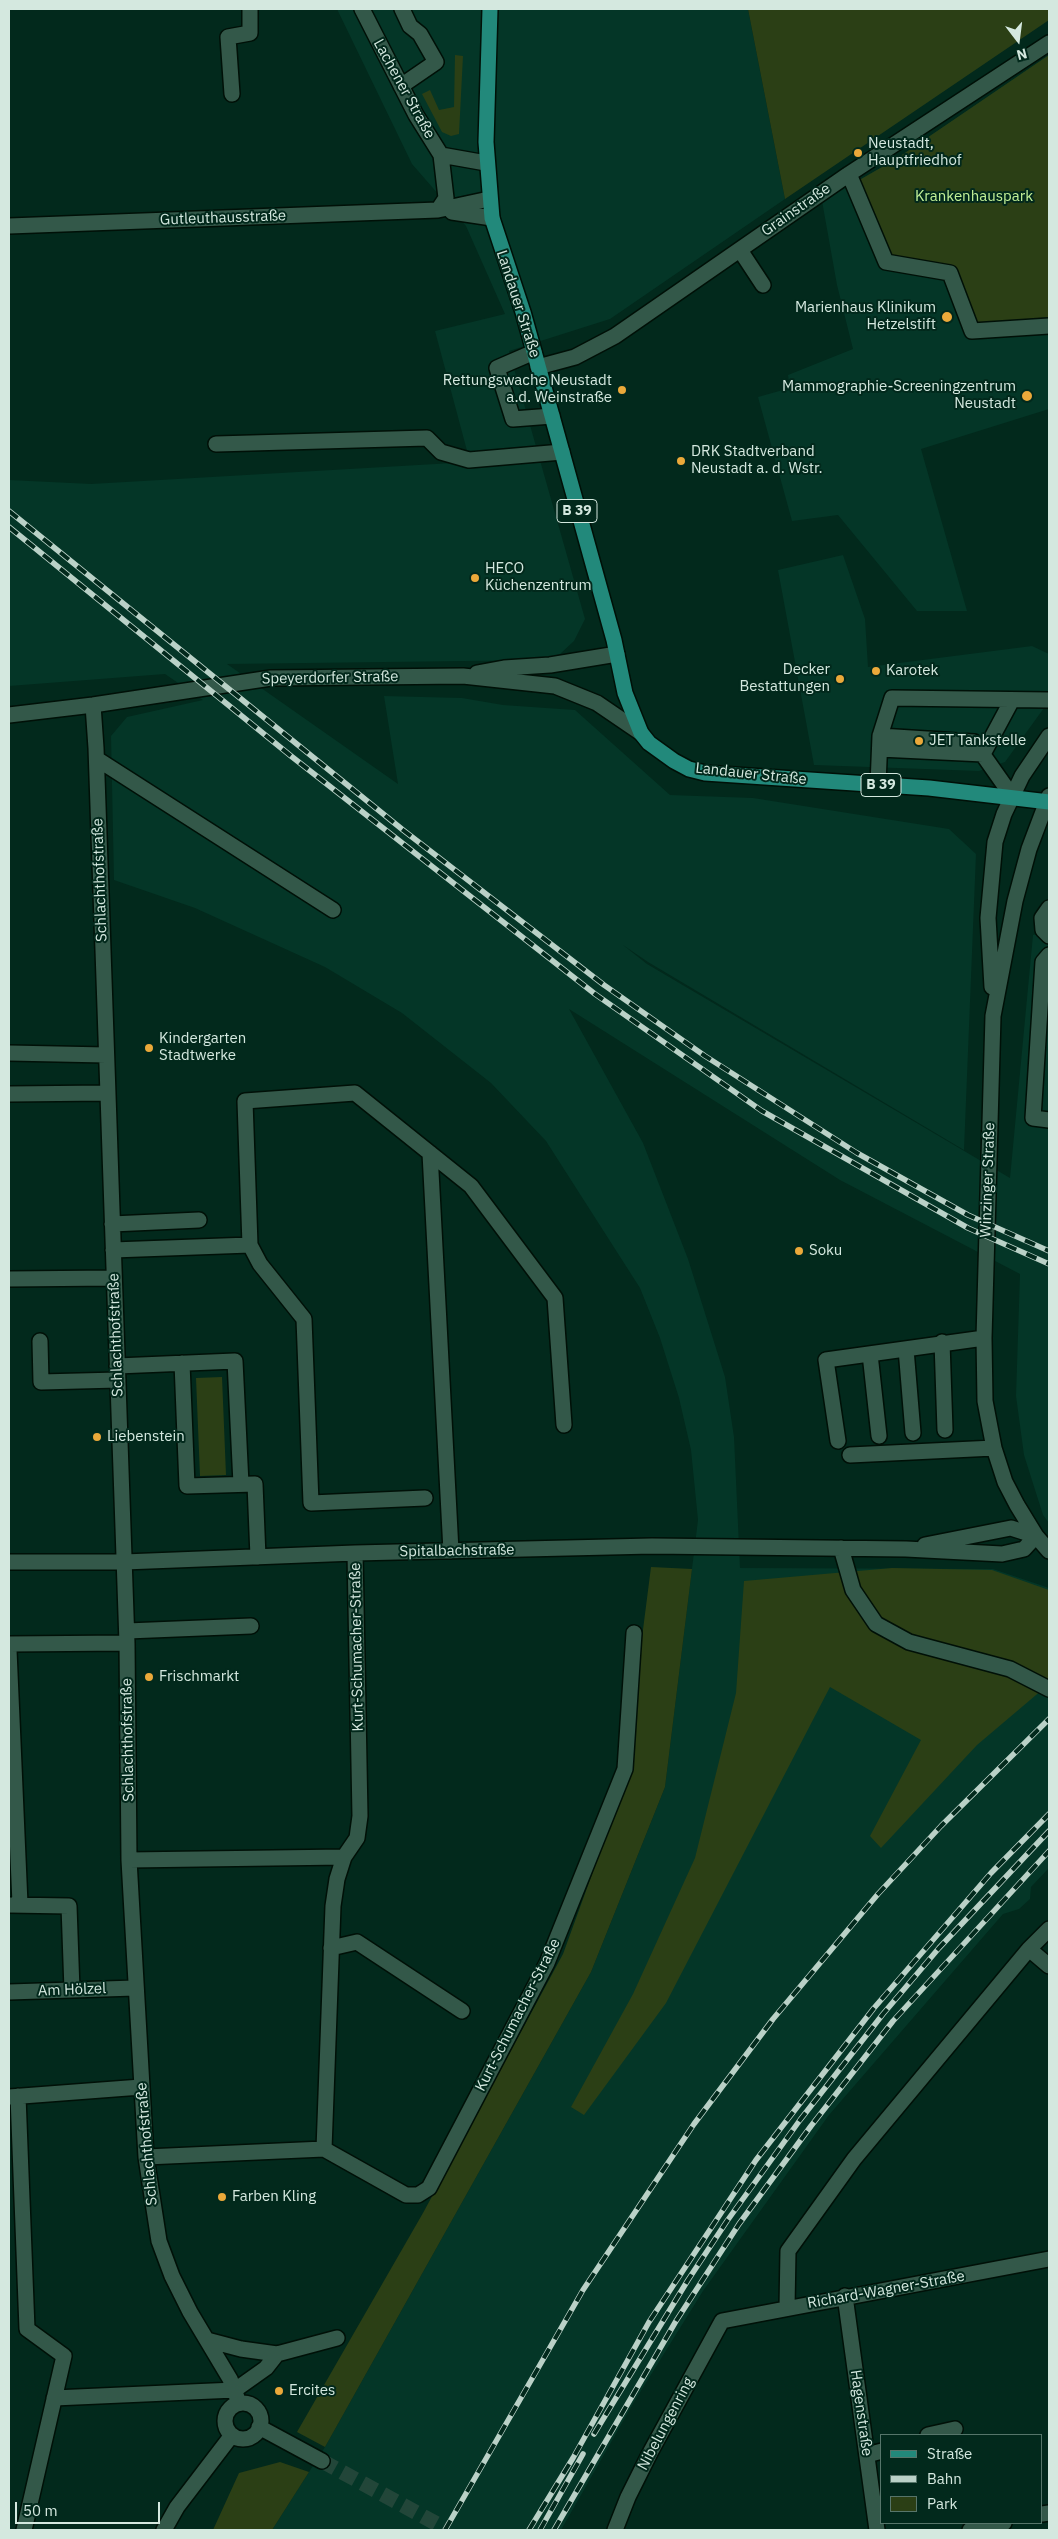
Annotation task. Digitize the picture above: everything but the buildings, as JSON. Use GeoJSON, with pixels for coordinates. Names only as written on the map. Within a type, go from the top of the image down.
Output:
{"type":"FeatureCollection","features":[{"type":"Feature","properties":{"kind":"main road","name":"Landauer Straße"},"geometry":{"type":"LineString","coordinates":[[490,9],[486,163],[492,218],[552,416],[617,654],[625,693],[641,732],[649,744],[689,769],[697,771],[739,776],[878,785],[1049,800]]}},
{"type":"Feature","properties":{"kind":"street"},"geometry":{"type":"LineString","coordinates":[[232,94],[228,37],[250,33],[250,9]]}},
{"type":"Feature","properties":{"kind":"street","name":"Lachener Straße"},"geometry":{"type":"LineString","coordinates":[[362,9],[401,86],[441,155],[486,163]]}},
{"type":"Feature","properties":{"kind":"street"},"geometry":{"type":"LineString","coordinates":[[401,86],[436,62],[420,34],[410,26],[402,9]]}},
{"type":"Feature","properties":{"kind":"street","name":"Grainstraße"},"geometry":{"type":"LineString","coordinates":[[538,367],[575,357],[615,336],[849,174],[1049,43]]}},
{"type":"Feature","properties":{"kind":"street"},"geometry":{"type":"LineString","coordinates":[[438,210],[446,198],[441,155]]}},
{"type":"Feature","properties":{"kind":"street"},"geometry":{"type":"LineString","coordinates":[[849,174],[886,262],[950,273],[972,331],[1049,326]]}},
{"type":"Feature","properties":{"kind":"street"},"geometry":{"type":"LineString","coordinates":[[438,210],[489,199]]}},
{"type":"Feature","properties":{"kind":"street"},"geometry":{"type":"LineString","coordinates":[[438,210],[492,218]]}},
{"type":"Feature","properties":{"kind":"street","name":"Gutleuthausstraße"},"geometry":{"type":"LineString","coordinates":[[9,226],[438,210]]}},
{"type":"Feature","properties":{"kind":"street"},"geometry":{"type":"LineString","coordinates":[[740,250],[763,285]]}},
{"type":"Feature","properties":{"kind":"street"},"geometry":{"type":"LineString","coordinates":[[534,352],[497,368],[513,419],[552,416]]}},
{"type":"Feature","properties":{"kind":"street"},"geometry":{"type":"LineString","coordinates":[[216,444],[427,438],[441,452],[469,460],[562,452]]}},
{"type":"Feature","properties":{"kind":"street"},"geometry":{"type":"LineString","coordinates":[[463,676],[504,668],[550,665],[617,654]]}},
{"type":"Feature","properties":{"kind":"street","name":"Speyerdorfer Straße"},"geometry":{"type":"LineString","coordinates":[[9,715],[93,705],[271,678],[463,676],[555,686],[590,699],[641,732]]}},
{"type":"Feature","properties":{"kind":"street"},"geometry":{"type":"LineString","coordinates":[[878,785],[880,742],[892,698],[1049,700]]}},
{"type":"Feature","properties":{"kind":"street"},"geometry":{"type":"LineString","coordinates":[[983,754],[1012,700]]}},
{"type":"Feature","properties":{"kind":"street","name":"Schlachthofstraße"},"geometry":{"type":"LineString","coordinates":[[93,705],[97,759],[127,1637],[129,1860],[146,2157],[158,2241],[172,2276],[237,2397]]}},
{"type":"Feature","properties":{"kind":"street"},"geometry":{"type":"LineString","coordinates":[[993,1016],[988,918],[992,872],[999,828],[1012,796],[1040,747],[1049,736]]}},
{"type":"Feature","properties":{"kind":"street"},"geometry":{"type":"LineString","coordinates":[[880,742],[983,754],[1012,796]]}},
{"type":"Feature","properties":{"kind":"street"},"geometry":{"type":"LineString","coordinates":[[97,759],[334,910]]}},
{"type":"Feature","properties":{"kind":"street","name":"Winzinger Straße"},"geometry":{"type":"LineString","coordinates":[[1049,800],[1026,858],[1015,901],[993,1016],[984,1338],[985,1401],[994,1448],[1005,1482],[1036,1536],[1049,1550]]}},
{"type":"Feature","properties":{"kind":"street"},"geometry":{"type":"LineString","coordinates":[[1049,908],[1042,918],[1043,930],[1049,936]]}},
{"type":"Feature","properties":{"kind":"street"},"geometry":{"type":"LineString","coordinates":[[1049,955],[1043,962],[1033,1118],[1049,1120]]}},
{"type":"Feature","properties":{"kind":"street"},"geometry":{"type":"LineString","coordinates":[[9,1053],[106,1056]]}},
{"type":"Feature","properties":{"kind":"street"},"geometry":{"type":"LineString","coordinates":[[9,1094],[107,1093]]}},
{"type":"Feature","properties":{"kind":"street"},"geometry":{"type":"LineString","coordinates":[[425,1498],[311,1502],[304,1319],[260,1264],[250,1245],[245,1100],[356,1093],[471,1186],[555,1298],[564,1425]]}},
{"type":"Feature","properties":{"kind":"street"},"geometry":{"type":"LineString","coordinates":[[430,1153],[451,1551]]}},
{"type":"Feature","properties":{"kind":"street"},"geometry":{"type":"LineString","coordinates":[[112,1224],[199,1220]]}},
{"type":"Feature","properties":{"kind":"street"},"geometry":{"type":"LineString","coordinates":[[113,1250],[250,1245]]}},
{"type":"Feature","properties":{"kind":"street"},"geometry":{"type":"LineString","coordinates":[[9,1279],[114,1278]]}},
{"type":"Feature","properties":{"kind":"street"},"geometry":{"type":"LineString","coordinates":[[838,1441],[826,1360],[878,1349],[906,1348],[984,1338]]}},
{"type":"Feature","properties":{"kind":"street"},"geometry":{"type":"LineString","coordinates":[[40,1341],[41,1382],[182,1363],[235,1361],[241,1484]]}},
{"type":"Feature","properties":{"kind":"street"},"geometry":{"type":"LineString","coordinates":[[942,1342],[945,1430]]}},
{"type":"Feature","properties":{"kind":"street"},"geometry":{"type":"LineString","coordinates":[[906,1348],[913,1433]]}},
{"type":"Feature","properties":{"kind":"street"},"geometry":{"type":"LineString","coordinates":[[878,1349],[879,1436]]}},
{"type":"Feature","properties":{"kind":"street"},"geometry":{"type":"LineString","coordinates":[[182,1363],[187,1486],[255,1484],[258,1557]]}},
{"type":"Feature","properties":{"kind":"street"},"geometry":{"type":"LineString","coordinates":[[850,1455],[994,1448]]}},
{"type":"Feature","properties":{"kind":"street","name":"Spitalbachstraße"},"geometry":{"type":"LineString","coordinates":[[9,1562],[124,1562],[355,1553],[652,1546],[906,1549],[1002,1554],[1024,1549],[1036,1536],[1011,1528],[906,1549]]}},
{"type":"Feature","properties":{"kind":"street"},"geometry":{"type":"LineString","coordinates":[[841,1548],[853,1590],[876,1624],[910,1642],[1010,1669],[1049,1689]]}},
{"type":"Feature","properties":{"kind":"street","name":"Kurt-Schumacher-Straße"},"geometry":{"type":"LineString","coordinates":[[355,1553],[360,1816],[357,1838],[344,1857],[337,1879],[333,1906],[324,2149],[406,2195],[418,2195],[429,2188],[547,1963],[624,1769],[634,1633]]}},
{"type":"Feature","properties":{"kind":"street"},"geometry":{"type":"LineString","coordinates":[[9,1644],[127,1637],[252,1626]]}},
{"type":"Feature","properties":{"kind":"street"},"geometry":{"type":"LineString","coordinates":[[9,1650],[14,1904],[69,1906],[72,1990]]}},
{"type":"Feature","properties":{"kind":"street"},"geometry":{"type":"LineString","coordinates":[[129,1860],[344,1857]]}},
{"type":"Feature","properties":{"kind":"street"},"geometry":{"type":"LineString","coordinates":[[787,2307],[788,2251],[854,2159],[1030,1949],[1049,1929]]}},
{"type":"Feature","properties":{"kind":"street"},"geometry":{"type":"LineString","coordinates":[[330,1948],[357,1942],[462,2011]]}},
{"type":"Feature","properties":{"kind":"street"},"geometry":{"type":"LineString","coordinates":[[1030,1949],[1049,1966]]}},
{"type":"Feature","properties":{"kind":"street","name":"Am Hölzel"},"geometry":{"type":"LineString","coordinates":[[9,1992],[135,1988]]}},
{"type":"Feature","properties":{"kind":"street"},"geometry":{"type":"LineString","coordinates":[[24,2530],[64,2356],[27,2329],[13,2097],[141,2087]]}},
{"type":"Feature","properties":{"kind":"street"},"geometry":{"type":"LineString","coordinates":[[146,2157],[324,2149]]}},
{"type":"Feature","properties":{"kind":"street","name":"Richard-Wagner-Straße"},"geometry":{"type":"LineString","coordinates":[[722,2321],[787,2307],[1049,2259]]}},
{"type":"Feature","properties":{"kind":"street","name":"Hagenstraße"},"geometry":{"type":"LineString","coordinates":[[846,2296],[874,2453],[877,2530]]}},
{"type":"Feature","properties":{"kind":"street","name":"Nibelungenring"},"geometry":{"type":"LineString","coordinates":[[615,2530],[628,2497],[651,2451],[722,2321]]}},
{"type":"Feature","properties":{"kind":"street"},"geometry":{"type":"LineString","coordinates":[[207,2340],[241,2349],[277,2354],[337,2338]]}},
{"type":"Feature","properties":{"kind":"street"},"geometry":{"type":"LineString","coordinates":[[54,2398],[237,2397],[256,2409],[260,2415],[259,2428],[250,2436],[244,2438],[232,2435],[226,2427],[226,2417],[237,2397],[277,2354]]}},
{"type":"Feature","properties":{"kind":"street"},"geometry":{"type":"LineString","coordinates":[[259,2428],[322,2461]]}},
{"type":"Feature","properties":{"kind":"street"},"geometry":{"type":"LineString","coordinates":[[932,2434],[955,2429]]}},
{"type":"Feature","properties":{"kind":"street"},"geometry":{"type":"LineString","coordinates":[[164,2530],[177,2507],[232,2435]]}},
{"type":"Feature","properties":{"kind":"street"},"geometry":{"type":"LineString","coordinates":[[970,2530],[999,2524]]}},
{"type":"Feature","properties":{"kind":"shaded area"},"geometry":{"type":"Polygon","coordinates":[[[337,9],[748,9],[785,199],[610,319],[509,351],[585,619],[574,641],[560,654],[545,660],[227,664],[398,784],[384,696],[462,698],[503,705],[575,710],[670,795],[753,798],[949,829],[976,854],[964,1150],[648,962],[623,945],[647,964],[1010,1178],[1033,935],[1049,930],[1049,1523],[1043,1515],[1024,1455],[1016,1396],[1020,1274],[840,1180],[569,1009],[643,1143],[688,1259],[725,1377],[734,1437],[740,1568],[993,1569],[1049,1588],[1049,1868],[1031,1887],[1030,1899],[1019,1909],[1003,1914],[829,2115],[703,2291],[634,2402],[561,2530],[272,2530],[325,2447],[591,1972],[665,1787],[698,1520],[691,1450],[679,1398],[660,1338],[640,1288],[546,1141],[491,1083],[402,1013],[325,967],[195,908],[114,880],[111,736],[127,717],[203,700],[165,674],[9,686],[9,480],[91,484],[470,462],[435,331],[505,314],[466,226],[412,164],[337,9]]]}},
{"type":"Feature","properties":{"kind":"shaded area","name":"Marienhaus Klinikum Hetzelstift"},"geometry":{"type":"Polygon","coordinates":[[[1049,55],[1049,409],[921,449],[967,611],[917,611],[838,515],[792,521],[758,397],[790,388],[788,375],[853,349],[837,285],[822,201],[896,159],[1049,55]]]}},
{"type":"Feature","properties":{"kind":"shaded area"},"geometry":{"type":"Polygon","coordinates":[[[843,555],[865,619],[868,667],[1032,646],[1049,654],[1049,701],[1005,762],[979,771],[814,765],[778,570],[843,555]]]}},
{"type":"Feature","properties":{"kind":"green space"},"geometry":{"type":"Polygon","coordinates":[[[748,9],[1049,9],[1049,20],[785,199],[748,9]]]}},
{"type":"Feature","properties":{"kind":"green space"},"geometry":{"type":"Polygon","coordinates":[[[455,55],[463,56],[459,134],[451,136],[442,132],[422,94],[430,90],[439,110],[454,107],[455,55]]]}},
{"type":"Feature","properties":{"kind":"green space","name":"Krankenhauspark"},"geometry":{"type":"Polygon","coordinates":[[[1049,55],[1049,317],[976,324],[954,269],[890,258],[856,182],[896,159],[1049,55]]]}},
{"type":"Feature","properties":{"kind":"green space"},"geometry":{"type":"Polygon","coordinates":[[[222,1377],[226,1475],[200,1476],[196,1378],[222,1377]]]}},
{"type":"Feature","properties":{"kind":"green space"},"geometry":{"type":"Polygon","coordinates":[[[651,1567],[692,1569],[665,1787],[591,1972],[325,2447],[297,2432],[423,2213],[563,1954],[627,1778],[633,1708],[651,1567]]]}},
{"type":"Feature","properties":{"kind":"green space"},"geometry":{"type":"Polygon","coordinates":[[[892,1568],[992,1570],[1049,1590],[1049,1684],[977,1745],[881,1848],[870,1836],[921,1740],[830,1687],[666,2003],[584,2115],[571,2107],[633,1994],[695,1858],[736,1693],[744,1581],[892,1568]]]}},
{"type":"Feature","properties":{"kind":"green space"},"geometry":{"type":"Polygon","coordinates":[[[280,2462],[309,2472],[272,2530],[213,2530],[239,2473],[280,2462]]]}},
{"type":"Feature","properties":{"kind":"tunnel"},"geometry":{"type":"LineString","coordinates":[[322,2461],[448,2530]]}},
{"type":"Feature","properties":{"kind":"railway"},"geometry":{"type":"LineString","coordinates":[[9,511],[403,830],[604,985],[705,1056],[857,1153],[968,1215],[1049,1251]]}},
{"type":"Feature","properties":{"kind":"railway"},"geometry":{"type":"LineString","coordinates":[[9,527],[291,756],[595,994],[762,1111],[968,1228],[1049,1264]]}},
{"type":"Feature","properties":{"kind":"railway"},"geometry":{"type":"LineString","coordinates":[[445,2530],[583,2290],[694,2124],[773,2019],[878,1894],[941,1826],[1049,1719]]}},
{"type":"Feature","properties":{"kind":"railway"},"geometry":{"type":"LineString","coordinates":[[529,2530],[573,2458],[649,2322],[756,2160],[874,2008],[991,1873],[1049,1814]]}},
{"type":"Feature","properties":{"kind":"railway"},"geometry":{"type":"LineString","coordinates":[[594,2434],[688,2280],[727,2221],[800,2120],[883,2014],[939,1948],[1049,1831]]}},
{"type":"Feature","properties":{"kind":"railway"},"geometry":{"type":"LineString","coordinates":[[554,2530],[676,2321],[739,2224],[811,2126],[893,2021],[1049,1851]]}},
{"type":"Feature","properties":{"kind":"railway"},"geometry":{"type":"LineString","coordinates":[[540,2530],[583,2454]]}},
{"type":"Feature","properties":{"kind":"place","name":"Neustadt, Hauptfriedhof"},"geometry":{"type":"Point","coordinates":[858,153]}},
{"type":"Feature","properties":{"kind":"place","name":"Marienhaus Klinikum Hetzelstift"},"geometry":{"type":"Point","coordinates":[947,317]}},
{"type":"Feature","properties":{"kind":"place","name":"Rettungswache Neustadt a.d. Weinstraße"},"geometry":{"type":"Point","coordinates":[622,390]}},
{"type":"Feature","properties":{"kind":"place","name":"Mammographie-Screeningzentrum Neustadt"},"geometry":{"type":"Point","coordinates":[1027,396]}},
{"type":"Feature","properties":{"kind":"place","name":"DRK Stadtverband Neustadt a. d. Wstr."},"geometry":{"type":"Point","coordinates":[681,461]}},
{"type":"Feature","properties":{"kind":"place","name":"HECO Küchenzentrum"},"geometry":{"type":"Point","coordinates":[475,578]}},
{"type":"Feature","properties":{"kind":"place","name":"Karotek"},"geometry":{"type":"Point","coordinates":[876,671]}},
{"type":"Feature","properties":{"kind":"place","name":"Decker Bestattungen"},"geometry":{"type":"Point","coordinates":[840,679]}},
{"type":"Feature","properties":{"kind":"place","name":"JET Tankstelle"},"geometry":{"type":"Point","coordinates":[919,741]}},
{"type":"Feature","properties":{"kind":"place","name":"Kindergarten Stadtwerke"},"geometry":{"type":"Point","coordinates":[149,1048]}},
{"type":"Feature","properties":{"kind":"place","name":"Soku"},"geometry":{"type":"Point","coordinates":[799,1251]}},
{"type":"Feature","properties":{"kind":"place","name":"Liebenstein"},"geometry":{"type":"Point","coordinates":[97,1437]}},
{"type":"Feature","properties":{"kind":"place","name":"Frischmarkt"},"geometry":{"type":"Point","coordinates":[149,1677]}},
{"type":"Feature","properties":{"kind":"place","name":"Farben Kling"},"geometry":{"type":"Point","coordinates":[222,2197]}},
{"type":"Feature","properties":{"kind":"place","name":"Ercites"},"geometry":{"type":"Point","coordinates":[279,2391]}}]}
